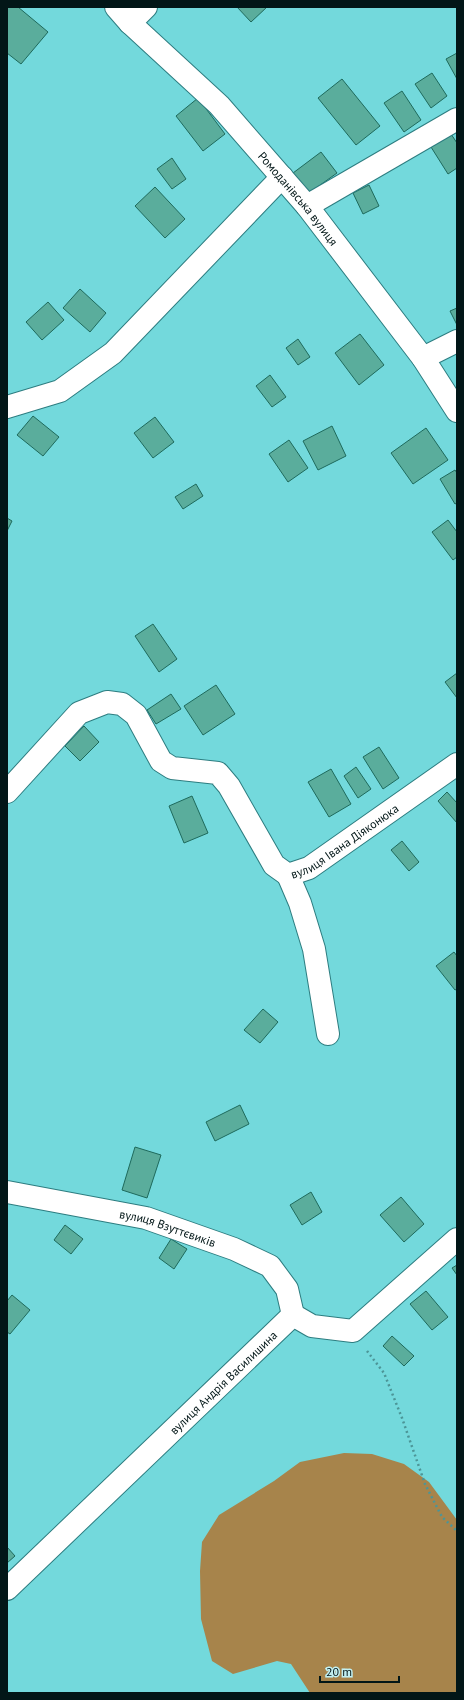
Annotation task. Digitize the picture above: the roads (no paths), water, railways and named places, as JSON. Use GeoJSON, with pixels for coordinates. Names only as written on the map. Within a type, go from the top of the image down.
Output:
{"type":"FeatureCollection","features":[{"type":"Feature","properties":{"kind":"street"},"geometry":{"type":"LineString","coordinates":[[123,15],[146,7]]}},
{"type":"Feature","properties":{"kind":"street","name":"Ромоданівська вулиця"},"geometry":{"type":"LineString","coordinates":[[123,15],[219,105],[307,206],[422,358],[457,411]]}},
{"type":"Feature","properties":{"kind":"street"},"geometry":{"type":"LineString","coordinates":[[307,206],[457,119]]}},
{"type":"Feature","properties":{"kind":"street"},"geometry":{"type":"LineString","coordinates":[[7,407],[60,391],[113,353],[282,177]]}},
{"type":"Feature","properties":{"kind":"street"},"geometry":{"type":"LineString","coordinates":[[422,358],[457,341]]}},
{"type":"Feature","properties":{"kind":"street","name":"вулиця Івана Діяконюка"},"geometry":{"type":"LineString","coordinates":[[7,792],[79,713],[107,702],[122,704],[136,715],[161,762],[172,768],[218,773],[229,786],[274,865],[288,875],[309,868],[457,764]]}},
{"type":"Feature","properties":{"kind":"street"},"geometry":{"type":"LineString","coordinates":[[288,875],[300,903],[314,949],[328,1034]]}},
{"type":"Feature","properties":{"kind":"street","name":"вулиця Взуттєвиків"},"geometry":{"type":"LineString","coordinates":[[7,1192],[146,1218],[234,1249],[270,1266],[287,1289],[293,1315]]}},
{"type":"Feature","properties":{"kind":"street"},"geometry":{"type":"LineString","coordinates":[[293,1315],[312,1326],[353,1331],[457,1239]]}},
{"type":"Feature","properties":{"kind":"street","name":"вулиця Андрія Василишина"},"geometry":{"type":"LineString","coordinates":[[7,1589],[293,1315]]}}]}
